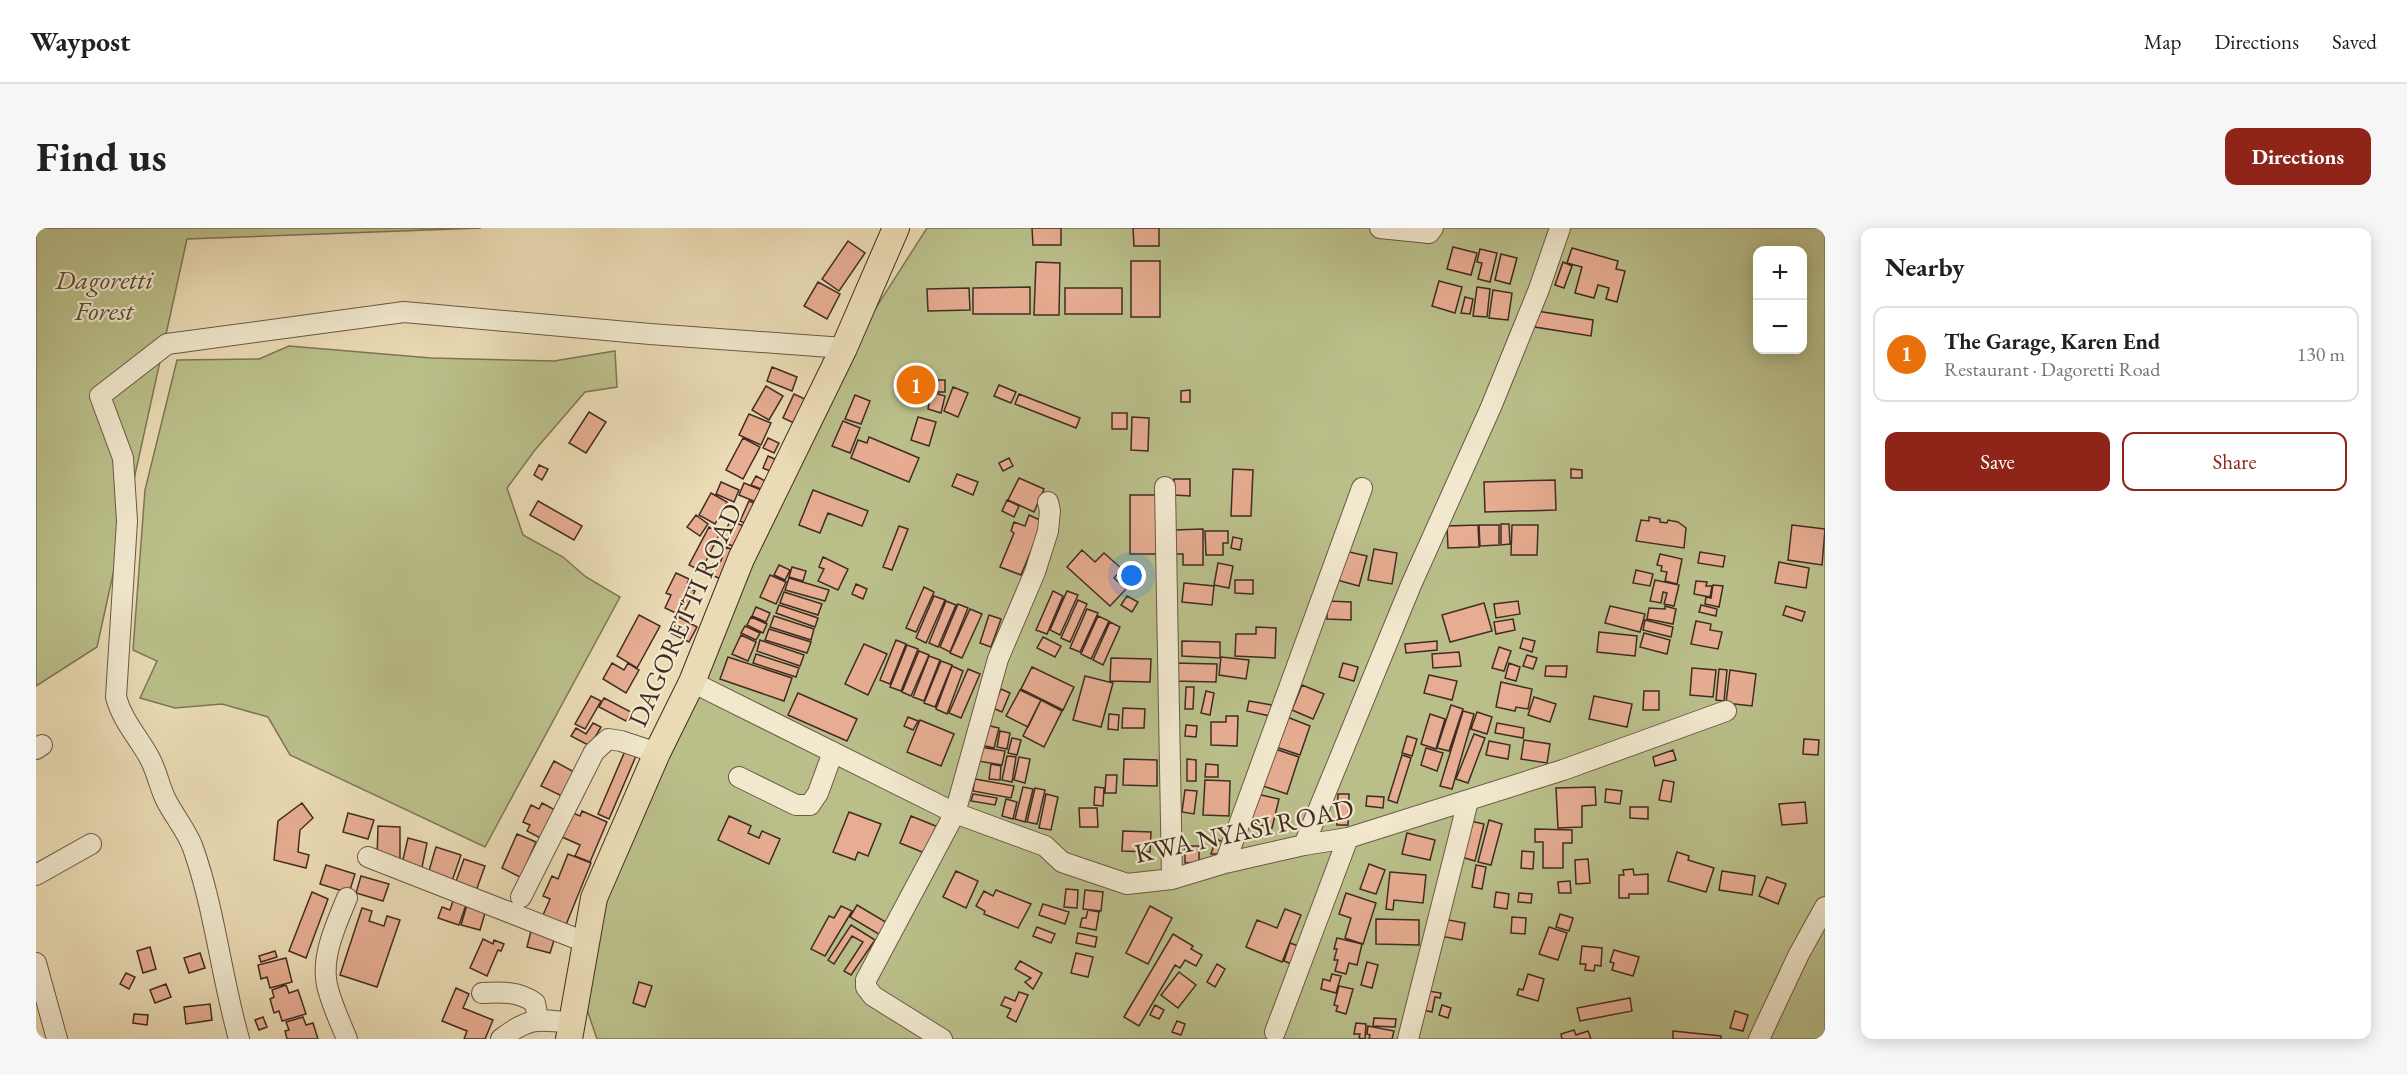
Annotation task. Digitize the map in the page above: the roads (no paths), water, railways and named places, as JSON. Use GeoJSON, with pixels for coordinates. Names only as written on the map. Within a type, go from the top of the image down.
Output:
{"type":"FeatureCollection","features":[{"type":"Feature","properties":{"kind":"main road","name":"DAGORETTI ROAD"},"geometry":{"type":"LineString","coordinates":[[571,1031],[594,898],[657,753],[692,681],[741,559],[844,348],[896,228]]}},
{"type":"Feature","properties":{"kind":"street"},"geometry":{"type":"LineString","coordinates":[[1380,228],[1415,233],[1430,233],[1433,228]]}},
{"type":"Feature","properties":{"kind":"street"},"geometry":{"type":"LineString","coordinates":[[1304,845],[1411,585],[1491,407],[1539,289],[1560,228]]}},
{"type":"Feature","properties":{"kind":"street"},"geometry":{"type":"LineString","coordinates":[[239,1039],[230,1007],[215,925],[192,845],[165,798],[158,775],[148,756],[120,712],[116,697],[127,521],[123,458],[100,396],[167,344],[404,312],[650,334],[844,348]]}},
{"type":"Feature","properties":{"kind":"street"},"geometry":{"type":"LineString","coordinates":[[1165,488],[1172,879]]}},
{"type":"Feature","properties":{"kind":"street"},"geometry":{"type":"LineString","coordinates":[[1225,863],[1362,488]]}},
{"type":"Feature","properties":{"kind":"street"},"geometry":{"type":"LineString","coordinates":[[942,1039],[873,996],[866,987],[866,980],[955,813],[998,659],[1035,572],[1048,531],[1050,511],[1048,502]]}},
{"type":"Feature","properties":{"kind":"street","name":"KWA NYASI ROAD"},"geometry":{"type":"LineString","coordinates":[[692,681],[955,813],[1045,846],[1062,862],[1127,884],[1172,879],[1225,863],[1304,845],[1348,838],[1563,770],[1726,711]]}},
{"type":"Feature","properties":{"kind":"street"},"geometry":{"type":"LineString","coordinates":[[521,897],[594,752],[608,739],[657,753]]}},
{"type":"Feature","properties":{"kind":"street"},"geometry":{"type":"LineString","coordinates":[[739,777],[796,805],[810,805],[818,793],[834,752]]}},
{"type":"Feature","properties":{"kind":"street"},"geometry":{"type":"LineString","coordinates":[[1408,1039],[1468,801]]}},
{"type":"Feature","properties":{"kind":"street"},"geometry":{"type":"LineString","coordinates":[[1275,1032],[1348,838]]}},
{"type":"Feature","properties":{"kind":"street"},"geometry":{"type":"LineString","coordinates":[[36,875],[91,844]]}},
{"type":"Feature","properties":{"kind":"street"},"geometry":{"type":"LineString","coordinates":[[368,857],[585,942]]}},
{"type":"Feature","properties":{"kind":"street"},"geometry":{"type":"LineString","coordinates":[[347,898],[335,927],[325,963],[327,986],[347,1039]]}},
{"type":"Feature","properties":{"kind":"street"},"geometry":{"type":"LineString","coordinates":[[1759,1039],[1799,954],[1825,906]]}},
{"type":"Feature","properties":{"kind":"street"},"geometry":{"type":"LineString","coordinates":[[36,963],[57,1039]]}},
{"type":"Feature","properties":{"kind":"street"},"geometry":{"type":"LineString","coordinates":[[482,993],[504,992],[529,999],[535,1003],[538,1019]]}},
{"type":"Feature","properties":{"kind":"street"},"geometry":{"type":"LineString","coordinates":[[501,1039],[517,1027],[538,1019],[571,1031]]}},
{"type":"Feature","properties":{"kind":"place","name":"The Garage, Karen End"},"geometry":{"type":"Point","coordinates":[916,385]}},
{"type":"Feature","properties":{"kind":"park label","name":"Dagoretti Forest"},"geometry":{"type":"Point","coordinates":[104,296]}}]}
